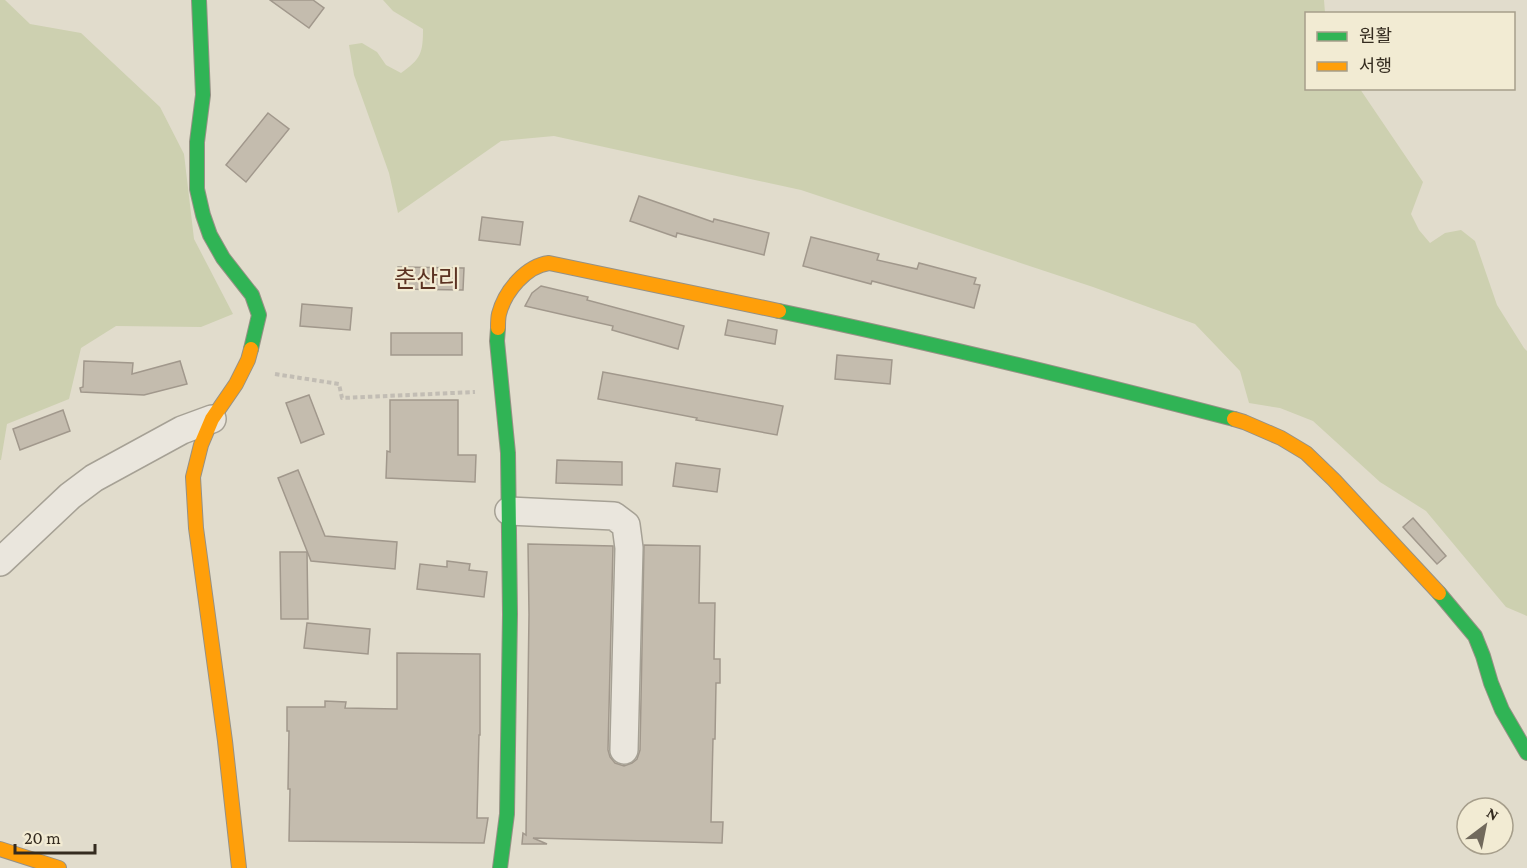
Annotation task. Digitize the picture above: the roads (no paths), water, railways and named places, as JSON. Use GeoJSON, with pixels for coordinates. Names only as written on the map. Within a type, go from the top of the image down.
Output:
{"type":"FeatureCollection","features":[{"type":"Feature","properties":{"kind":"street"},"geometry":{"type":"LineString","coordinates":[[199,0],[203,95],[197,142],[197,189],[202,214],[210,235],[223,258],[252,295],[259,315],[248,360],[236,384],[212,419],[201,445],[193,477],[196,528],[225,741],[239,868]]}},
{"type":"Feature","properties":{"kind":"street"},"geometry":{"type":"LineString","coordinates":[[500,868],[507,814],[510,614],[508,453],[497,341],[499,314],[518,280],[533,268],[549,263],[863,329],[1092,382],[1244,422],[1281,438],[1306,453],[1334,480],[1456,612],[1475,636],[1502,710],[1527,753]]}},
{"type":"Feature","properties":{"kind":"street"},"geometry":{"type":"LineString","coordinates":[[0,562],[70,496],[94,478],[183,430],[212,419]]}},
{"type":"Feature","properties":{"kind":"street"},"geometry":{"type":"LineString","coordinates":[[508,511],[614,516],[626,525],[629,548],[624,750]]}},
{"type":"Feature","properties":{"kind":"street"},"geometry":{"type":"LineString","coordinates":[[0,849],[59,868]]}},
{"type":"Feature","properties":{"kind":"district","name":"춘산리"},"geometry":{"type":"Point","coordinates":[427,278]}}]}
